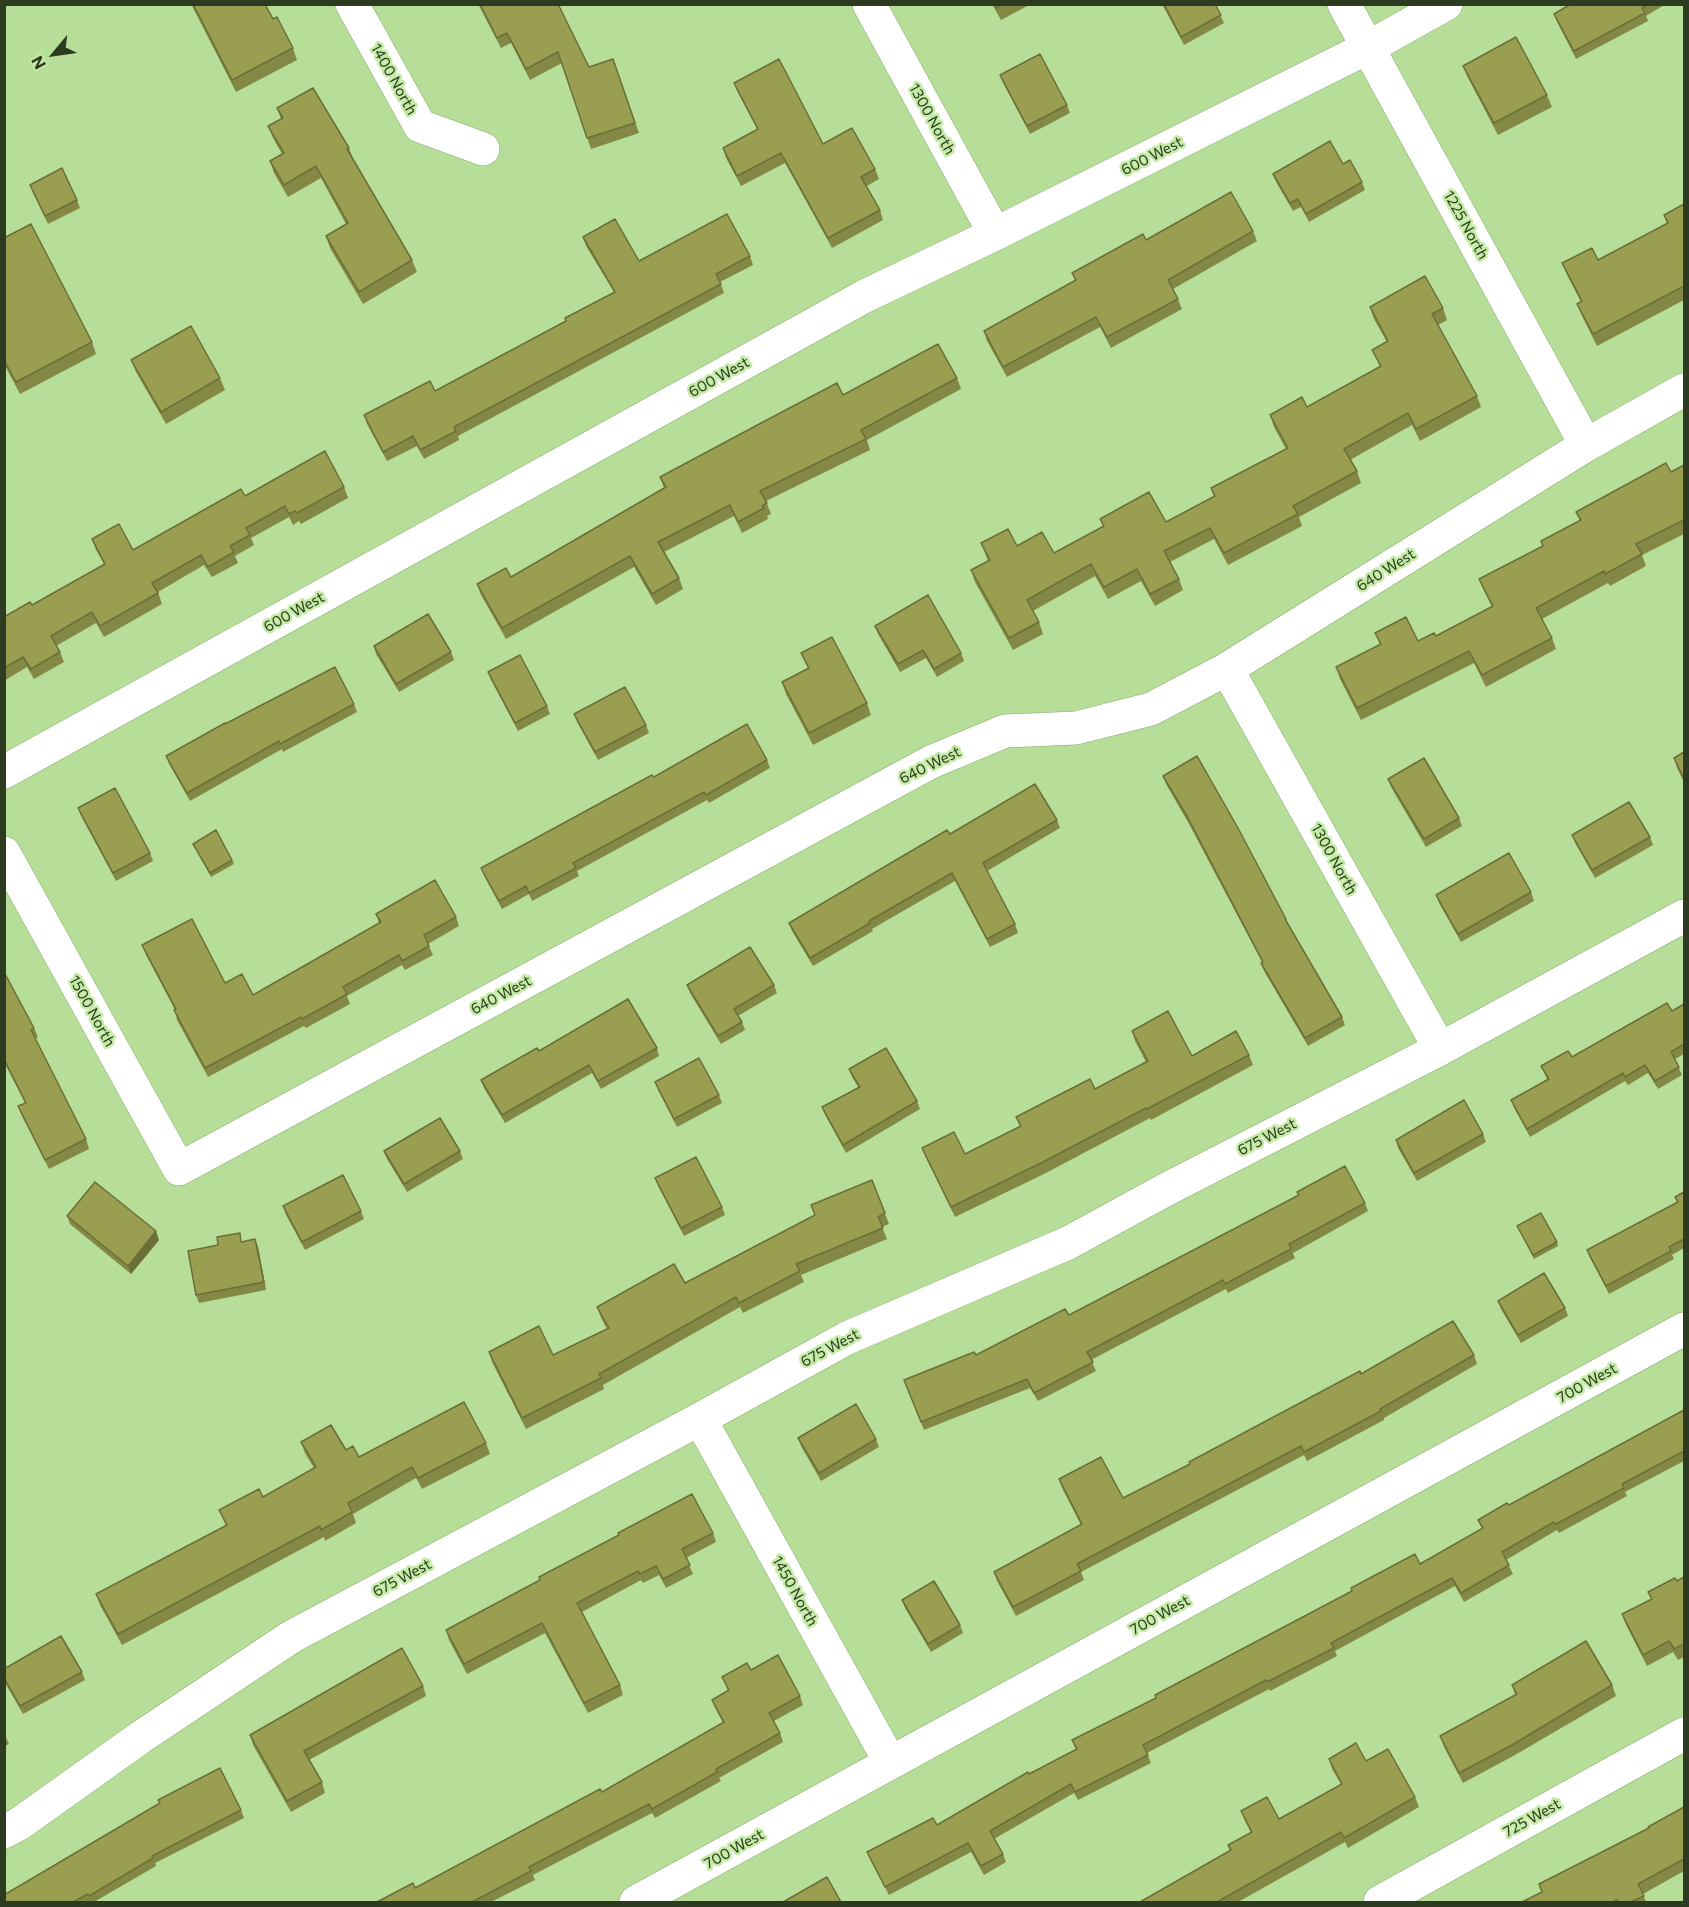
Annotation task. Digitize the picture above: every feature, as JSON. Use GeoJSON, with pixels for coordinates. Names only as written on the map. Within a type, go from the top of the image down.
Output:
{"type":"FeatureCollection","features":[{"type":"Feature","properties":{"kind":"street","name":"1400 North"},"geometry":{"type":"LineString","coordinates":[[352,4],[420,126],[483,149]]}},
{"type":"Feature","properties":{"kind":"street","name":"1300 North"},"geometry":{"type":"LineString","coordinates":[[869,4],[995,234]]}},
{"type":"Feature","properties":{"kind":"street","name":"1225 North"},"geometry":{"type":"LineString","coordinates":[[1344,4],[1586,445]]}},
{"type":"Feature","properties":{"kind":"street","name":"600 West"},"geometry":{"type":"LineString","coordinates":[[4,772],[866,296],[1369,47],[1446,4]]}},
{"type":"Feature","properties":{"kind":"street","name":"640 West"},"geometry":{"type":"LineString","coordinates":[[178,1169],[931,762],[1005,731],[1076,728],[1150,709],[1227,669],[1586,445],[1684,390]]}},
{"type":"Feature","properties":{"kind":"street","name":"1300 North"},"geometry":{"type":"LineString","coordinates":[[1227,669],[1440,1048]]}},
{"type":"Feature","properties":{"kind":"street","name":"1500 North"},"geometry":{"type":"LineString","coordinates":[[4,853],[178,1169]]}},
{"type":"Feature","properties":{"kind":"street","name":"675 West"},"geometry":{"type":"LineString","coordinates":[[4,1832],[19,1824],[141,1737],[291,1637],[847,1338],[1068,1243],[1167,1189],[1440,1048],[1684,916]]}},
{"type":"Feature","properties":{"kind":"street","name":"700 West"},"geometry":{"type":"LineString","coordinates":[[636,1902],[1684,1329]]}},
{"type":"Feature","properties":{"kind":"street","name":"1450 North"},"geometry":{"type":"LineString","coordinates":[[700,1419],[890,1762]]}},
{"type":"Feature","properties":{"kind":"street","name":"725 West"},"geometry":{"type":"LineString","coordinates":[[1380,1902],[1684,1734]]}},
{"type":"Feature","properties":{"kind":"building"},"geometry":{"type":"Polygon","coordinates":[[[193,4],[265,4],[273,19],[277,17],[293,48],[232,80],[193,4]]]}},
{"type":"Feature","properties":{"kind":"building"},"geometry":{"type":"Polygon","coordinates":[[[480,4],[558,4],[589,67],[613,59],[635,123],[587,138],[558,52],[526,69],[507,33],[497,38],[480,4]]]}},
{"type":"Feature","properties":{"kind":"building"},"geometry":{"type":"Polygon","coordinates":[[[1164,4],[1215,4],[1221,15],[1181,37],[1164,4]]]}},
{"type":"Feature","properties":{"kind":"building"},"geometry":{"type":"Polygon","coordinates":[[[1571,4],[1649,4],[1642,8],[1645,13],[1574,51],[1554,14],[1571,4]]]}},
{"type":"Feature","properties":{"kind":"building"},"geometry":{"type":"Polygon","coordinates":[[[1516,37],[1547,95],[1494,123],[1463,66],[1516,37]]]}},
{"type":"Feature","properties":{"kind":"building"},"geometry":{"type":"Polygon","coordinates":[[[1040,54],[1067,105],[1027,126],[1000,75],[1040,54]]]}},
{"type":"Feature","properties":{"kind":"building"},"geometry":{"type":"Polygon","coordinates":[[[779,59],[823,144],[852,128],[875,169],[861,177],[880,210],[828,238],[781,153],[737,176],[723,148],[758,129],[734,83],[779,59]]]}},
{"type":"Feature","properties":{"kind":"building"},"geometry":{"type":"Polygon","coordinates":[[[313,88],[412,260],[359,292],[326,236],[348,223],[316,166],[284,185],[270,161],[284,153],[268,126],[283,118],[277,108],[313,88]]]}},
{"type":"Feature","properties":{"kind":"building"},"geometry":{"type":"Polygon","coordinates":[[[1330,141],[1343,164],[1350,160],[1362,182],[1306,214],[1298,199],[1290,203],[1273,174],[1330,141]]]}},
{"type":"Feature","properties":{"kind":"building"},"geometry":{"type":"Polygon","coordinates":[[[62,168],[77,200],[45,216],[30,185],[62,168]]]}},
{"type":"Feature","properties":{"kind":"building"},"geometry":{"type":"Polygon","coordinates":[[[1231,192],[1253,231],[1168,280],[1178,299],[1107,337],[1096,317],[1003,367],[984,331],[1076,280],[1072,273],[1143,234],[1146,240],[1231,192]]]}},
{"type":"Feature","properties":{"kind":"building"},"geometry":{"type":"Polygon","coordinates":[[[1684,204],[1684,286],[1593,334],[1577,304],[1582,301],[1562,263],[1592,248],[1598,260],[1668,223],[1664,215],[1684,204]]]}},
{"type":"Feature","properties":{"kind":"building"},"geometry":{"type":"Polygon","coordinates":[[[727,214],[750,256],[716,274],[721,284],[454,427],[456,431],[420,450],[413,436],[383,452],[364,415],[430,381],[435,391],[615,292],[583,237],[615,219],[639,261],[727,214]]]}},
{"type":"Feature","properties":{"kind":"building"},"geometry":{"type":"Polygon","coordinates":[[[31,224],[92,342],[16,382],[4,360],[4,238],[31,224]]]}},
{"type":"Feature","properties":{"kind":"building"},"geometry":{"type":"Polygon","coordinates":[[[1425,276],[1443,308],[1432,314],[1477,396],[1416,429],[1408,413],[1344,449],[1357,471],[1293,506],[1298,514],[1224,553],[1210,528],[1164,551],[1179,579],[1150,594],[1137,569],[1104,587],[1091,564],[1027,600],[1039,622],[1009,638],[971,570],[990,560],[981,543],[1008,529],[1017,546],[1042,532],[1054,553],[1104,526],[1100,519],[1149,492],[1166,522],[1215,496],[1211,488],[1288,448],[1270,415],[1302,397],[1307,407],[1381,366],[1372,350],[1388,341],[1370,307],[1425,276]]]}},
{"type":"Feature","properties":{"kind":"building"},"geometry":{"type":"Polygon","coordinates":[[[191,326],[220,378],[161,412],[131,360],[191,326]]]}},
{"type":"Feature","properties":{"kind":"building"},"geometry":{"type":"Polygon","coordinates":[[[938,344],[957,378],[861,430],[866,439],[760,491],[767,503],[762,506],[764,508],[738,522],[730,505],[658,542],[679,578],[652,594],[630,556],[502,628],[477,584],[506,568],[511,577],[666,487],[660,477],[837,383],[843,395],[938,344]]]}},
{"type":"Feature","properties":{"kind":"building"},"geometry":{"type":"Polygon","coordinates":[[[325,451],[344,487],[297,513],[295,511],[289,514],[285,506],[246,528],[250,535],[230,546],[234,552],[208,567],[201,555],[152,583],[158,593],[100,626],[92,612],[51,636],[60,652],[31,669],[23,657],[4,668],[4,617],[30,602],[32,605],[105,564],[92,539],[119,524],[133,550],[241,489],[245,496],[325,451]]]}},
{"type":"Feature","properties":{"kind":"building"},"geometry":{"type":"Polygon","coordinates":[[[1666,463],[1671,472],[1684,465],[1684,520],[1636,544],[1642,554],[1605,574],[1604,571],[1536,608],[1552,638],[1482,675],[1469,651],[1357,708],[1336,667],[1381,644],[1375,633],[1406,617],[1418,641],[1434,633],[1436,636],[1493,606],[1479,579],[1543,546],[1541,541],[1581,520],[1576,512],[1666,463]]]}},
{"type":"Feature","properties":{"kind":"building"},"geometry":{"type":"Polygon","coordinates":[[[928,595],[961,653],[934,669],[923,650],[898,664],[875,626],[928,595]]]}},
{"type":"Feature","properties":{"kind":"building"},"geometry":{"type":"Polygon","coordinates":[[[428,614],[451,652],[396,684],[374,646],[428,614]]]}},
{"type":"Feature","properties":{"kind":"building"},"geometry":{"type":"Polygon","coordinates":[[[832,637],[867,703],[809,733],[782,682],[809,668],[801,653],[832,637]]]}},
{"type":"Feature","properties":{"kind":"building"},"geometry":{"type":"Polygon","coordinates":[[[520,655],[547,706],[515,723],[488,672],[520,655]]]}},
{"type":"Feature","properties":{"kind":"building"},"geometry":{"type":"Polygon","coordinates":[[[335,667],[354,704],[280,744],[279,741],[187,793],[166,756],[335,667]]]}},
{"type":"Feature","properties":{"kind":"building"},"geometry":{"type":"Polygon","coordinates":[[[625,687],[646,725],[595,752],[574,714],[625,687]]]}},
{"type":"Feature","properties":{"kind":"building"},"geometry":{"type":"Polygon","coordinates":[[[747,724],[767,760],[706,795],[704,792],[573,863],[576,868],[529,893],[526,886],[499,901],[481,868],[652,775],[654,777],[747,724]]]}},
{"type":"Feature","properties":{"kind":"building"},"geometry":{"type":"Polygon","coordinates":[[[1684,752],[1684,779],[1674,758],[1684,752]]]}},
{"type":"Feature","properties":{"kind":"building"},"geometry":{"type":"Polygon","coordinates":[[[1197,756],[1238,828],[1285,919],[1342,1017],[1305,1038],[1261,963],[1263,962],[1187,816],[1163,776],[1197,756]]]}},
{"type":"Feature","properties":{"kind":"building"},"geometry":{"type":"Polygon","coordinates":[[[1424,758],[1459,818],[1424,839],[1388,779],[1424,758]]]}},
{"type":"Feature","properties":{"kind":"building"},"geometry":{"type":"Polygon","coordinates":[[[1035,784],[1057,820],[983,863],[1015,924],[987,939],[952,873],[810,958],[789,923],[947,830],[950,834],[1035,784]]]}},
{"type":"Feature","properties":{"kind":"building"},"geometry":{"type":"Polygon","coordinates":[[[115,788],[150,853],[113,873],[78,808],[115,788]]]}},
{"type":"Feature","properties":{"kind":"building"},"geometry":{"type":"Polygon","coordinates":[[[1629,802],[1650,837],[1592,870],[1572,835],[1629,802]]]}},
{"type":"Feature","properties":{"kind":"building"},"geometry":{"type":"Polygon","coordinates":[[[216,830],[232,860],[210,873],[193,844],[216,830]]]}},
{"type":"Feature","properties":{"kind":"building"},"geometry":{"type":"Polygon","coordinates":[[[1509,853],[1531,892],[1458,934],[1436,895],[1509,853]]]}},
{"type":"Feature","properties":{"kind":"building"},"geometry":{"type":"Polygon","coordinates":[[[435,880],[456,917],[424,935],[429,946],[402,961],[399,955],[343,987],[347,994],[205,1068],[142,945],[192,919],[225,983],[242,974],[253,995],[381,922],[376,914],[435,880]]]}},
{"type":"Feature","properties":{"kind":"building"},"geometry":{"type":"Polygon","coordinates":[[[750,947],[774,985],[734,1009],[742,1022],[718,1036],[687,985],[750,947]]]}},
{"type":"Feature","properties":{"kind":"building"},"geometry":{"type":"Polygon","coordinates":[[[4,972],[34,1028],[31,1030],[86,1139],[45,1160],[18,1106],[26,1103],[4,1059],[4,972]]]}},
{"type":"Feature","properties":{"kind":"building"},"geometry":{"type":"Polygon","coordinates":[[[628,999],[657,1048],[598,1081],[589,1065],[502,1115],[481,1080],[537,1048],[539,1051],[628,999]]]}},
{"type":"Feature","properties":{"kind":"building"},"geometry":{"type":"Polygon","coordinates":[[[1667,1003],[1672,1011],[1684,1004],[1684,1044],[1671,1052],[1679,1067],[1655,1081],[1645,1065],[1625,1077],[1623,1073],[1527,1129],[1511,1100],[1549,1079],[1541,1066],[1568,1051],[1572,1057],[1667,1003]]]}},
{"type":"Feature","properties":{"kind":"building"},"geometry":{"type":"Polygon","coordinates":[[[1168,1011],[1192,1056],[1236,1031],[1249,1055],[951,1207],[922,1148],[954,1132],[965,1154],[1021,1126],[1016,1117],[1090,1079],[1095,1089],[1148,1061],[1132,1031],[1168,1011]]]}},
{"type":"Feature","properties":{"kind":"building"},"geometry":{"type":"Polygon","coordinates":[[[886,1048],[917,1101],[843,1145],[822,1107],[860,1087],[849,1069],[886,1048]]]}},
{"type":"Feature","properties":{"kind":"building"},"geometry":{"type":"Polygon","coordinates":[[[699,1058],[719,1095],[674,1119],[655,1082],[699,1058]]]}},
{"type":"Feature","properties":{"kind":"building"},"geometry":{"type":"Polygon","coordinates":[[[1464,1100],[1483,1134],[1414,1173],[1396,1140],[1464,1100]]]}},
{"type":"Feature","properties":{"kind":"building"},"geometry":{"type":"Polygon","coordinates":[[[440,1118],[460,1151],[404,1184],[384,1151],[440,1118]]]}},
{"type":"Feature","properties":{"kind":"building"},"geometry":{"type":"Polygon","coordinates":[[[696,1157],[722,1207],[681,1228],[655,1178],[696,1157]]]}},
{"type":"Feature","properties":{"kind":"building"},"geometry":{"type":"Polygon","coordinates":[[[1345,1166],[1365,1203],[1289,1244],[1291,1249],[1225,1284],[1223,1280],[1087,1352],[1093,1362],[1034,1393],[1027,1379],[921,1422],[904,1380],[974,1352],[976,1355],[1065,1309],[1069,1315],[1299,1195],[1297,1192],[1345,1166]]]}},
{"type":"Feature","properties":{"kind":"building"},"geometry":{"type":"Polygon","coordinates":[[[343,1175],[361,1211],[302,1242],[283,1206],[343,1175]]]}},
{"type":"Feature","properties":{"kind":"building"},"geometry":{"type":"Polygon","coordinates":[[[872,1180],[885,1213],[878,1217],[883,1228],[796,1264],[800,1271],[739,1303],[736,1297],[599,1374],[601,1378],[522,1418],[489,1352],[539,1326],[553,1355],[609,1328],[597,1307],[674,1264],[685,1283],[815,1215],[811,1205],[872,1180]]]}},
{"type":"Feature","properties":{"kind":"building"},"geometry":{"type":"Polygon","coordinates":[[[95,1182],[156,1231],[128,1266],[67,1216],[95,1182]]]}},
{"type":"Feature","properties":{"kind":"building"},"geometry":{"type":"Polygon","coordinates":[[[1684,1192],[1684,1239],[1669,1247],[1671,1251],[1606,1286],[1587,1250],[1678,1202],[1675,1197],[1684,1192]]]}},
{"type":"Feature","properties":{"kind":"building"},"geometry":{"type":"Polygon","coordinates":[[[1541,1213],[1557,1242],[1533,1255],[1517,1226],[1541,1213]]]}},
{"type":"Feature","properties":{"kind":"building"},"geometry":{"type":"Polygon","coordinates":[[[240,1233],[241,1242],[255,1239],[264,1282],[196,1295],[188,1251],[218,1245],[217,1237],[240,1233]]]}},
{"type":"Feature","properties":{"kind":"building"},"geometry":{"type":"Polygon","coordinates":[[[1544,1273],[1565,1308],[1518,1335],[1498,1301],[1544,1273]]]}},
{"type":"Feature","properties":{"kind":"building"},"geometry":{"type":"Polygon","coordinates":[[[1453,1321],[1474,1355],[1380,1409],[1381,1411],[1304,1452],[1301,1446],[1077,1564],[1081,1571],[1013,1607],[994,1572],[1082,1524],[1059,1479],[1101,1457],[1123,1498],[1360,1371],[1361,1374],[1453,1321]]]}},
{"type":"Feature","properties":{"kind":"building"},"geometry":{"type":"Polygon","coordinates":[[[464,1402],[486,1443],[418,1478],[412,1467],[348,1503],[352,1512],[321,1530],[320,1526],[118,1634],[96,1594],[227,1525],[219,1510],[259,1489],[263,1497],[316,1467],[301,1442],[331,1425],[346,1450],[353,1446],[359,1457],[464,1402]]]}},
{"type":"Feature","properties":{"kind":"building"},"geometry":{"type":"Polygon","coordinates":[[[856,1404],[876,1439],[819,1473],[798,1438],[856,1404]]]}},
{"type":"Feature","properties":{"kind":"building"},"geometry":{"type":"Polygon","coordinates":[[[1684,1410],[1684,1451],[1622,1484],[1624,1488],[1556,1524],[1554,1522],[1502,1552],[1509,1565],[1461,1593],[1452,1578],[1331,1643],[1334,1648],[1267,1682],[1266,1680],[1143,1745],[1148,1755],[1075,1792],[1071,1784],[990,1831],[1003,1854],[981,1866],[968,1843],[885,1887],[867,1852],[933,1818],[937,1825],[1028,1772],[1029,1774],[1077,1749],[1072,1740],[1156,1698],[1155,1695],[1352,1591],[1351,1588],[1415,1554],[1420,1564],[1483,1528],[1478,1520],[1507,1503],[1509,1505],[1684,1410]]]}},
{"type":"Feature","properties":{"kind":"building"},"geometry":{"type":"Polygon","coordinates":[[[692,1494],[713,1533],[682,1549],[690,1565],[663,1579],[656,1566],[640,1574],[638,1571],[577,1603],[620,1685],[584,1703],[542,1623],[464,1664],[446,1630],[692,1494]]]}},
{"type":"Feature","properties":{"kind":"building"},"geometry":{"type":"Polygon","coordinates":[[[1684,1577],[1684,1644],[1674,1649],[1669,1641],[1643,1655],[1622,1614],[1652,1599],[1648,1592],[1675,1578],[1677,1581],[1684,1577]]]}},
{"type":"Feature","properties":{"kind":"building"},"geometry":{"type":"Polygon","coordinates":[[[934,1581],[960,1625],[928,1644],[902,1600],[934,1581]]]}},
{"type":"Feature","properties":{"kind":"building"},"geometry":{"type":"Polygon","coordinates":[[[61,1636],[82,1672],[20,1706],[4,1678],[4,1669],[61,1636]]]}},
{"type":"Feature","properties":{"kind":"building"},"geometry":{"type":"Polygon","coordinates":[[[1586,1641],[1612,1685],[1512,1745],[1459,1773],[1440,1736],[1517,1694],[1512,1685],[1586,1641]]]}},
{"type":"Feature","properties":{"kind":"building"},"geometry":{"type":"Polygon","coordinates":[[[402,1648],[423,1686],[304,1751],[322,1782],[287,1801],[250,1735],[402,1648]]]}},
{"type":"Feature","properties":{"kind":"building"},"geometry":{"type":"Polygon","coordinates":[[[778,1655],[800,1696],[769,1713],[780,1733],[716,1769],[717,1772],[652,1809],[649,1804],[529,1867],[531,1871],[472,1902],[377,1902],[413,1883],[415,1888],[600,1789],[602,1792],[724,1722],[712,1700],[729,1690],[722,1677],[747,1663],[751,1670],[778,1655]]]}},
{"type":"Feature","properties":{"kind":"building"},"geometry":{"type":"Polygon","coordinates":[[[1356,1743],[1366,1761],[1388,1749],[1415,1797],[1344,1838],[1341,1832],[1217,1902],[1140,1902],[1231,1850],[1228,1845],[1252,1832],[1241,1811],[1267,1797],[1279,1819],[1342,1784],[1329,1759],[1356,1743]]]}},
{"type":"Feature","properties":{"kind":"building"},"geometry":{"type":"Polygon","coordinates":[[[220,1768],[241,1810],[152,1856],[153,1858],[89,1896],[88,1894],[73,1902],[4,1902],[4,1895],[160,1803],[158,1800],[220,1768]]]}},
{"type":"Feature","properties":{"kind":"building"},"geometry":{"type":"Polygon","coordinates":[[[1684,1807],[1684,1859],[1638,1884],[1644,1896],[1631,1902],[1618,1902],[1617,1900],[1612,1902],[1522,1902],[1542,1892],[1539,1884],[1649,1828],[1684,1807]]]}},
{"type":"Feature","properties":{"kind":"building"},"geometry":{"type":"Polygon","coordinates":[[[827,1877],[841,1902],[783,1902],[827,1877]]]}}]}
